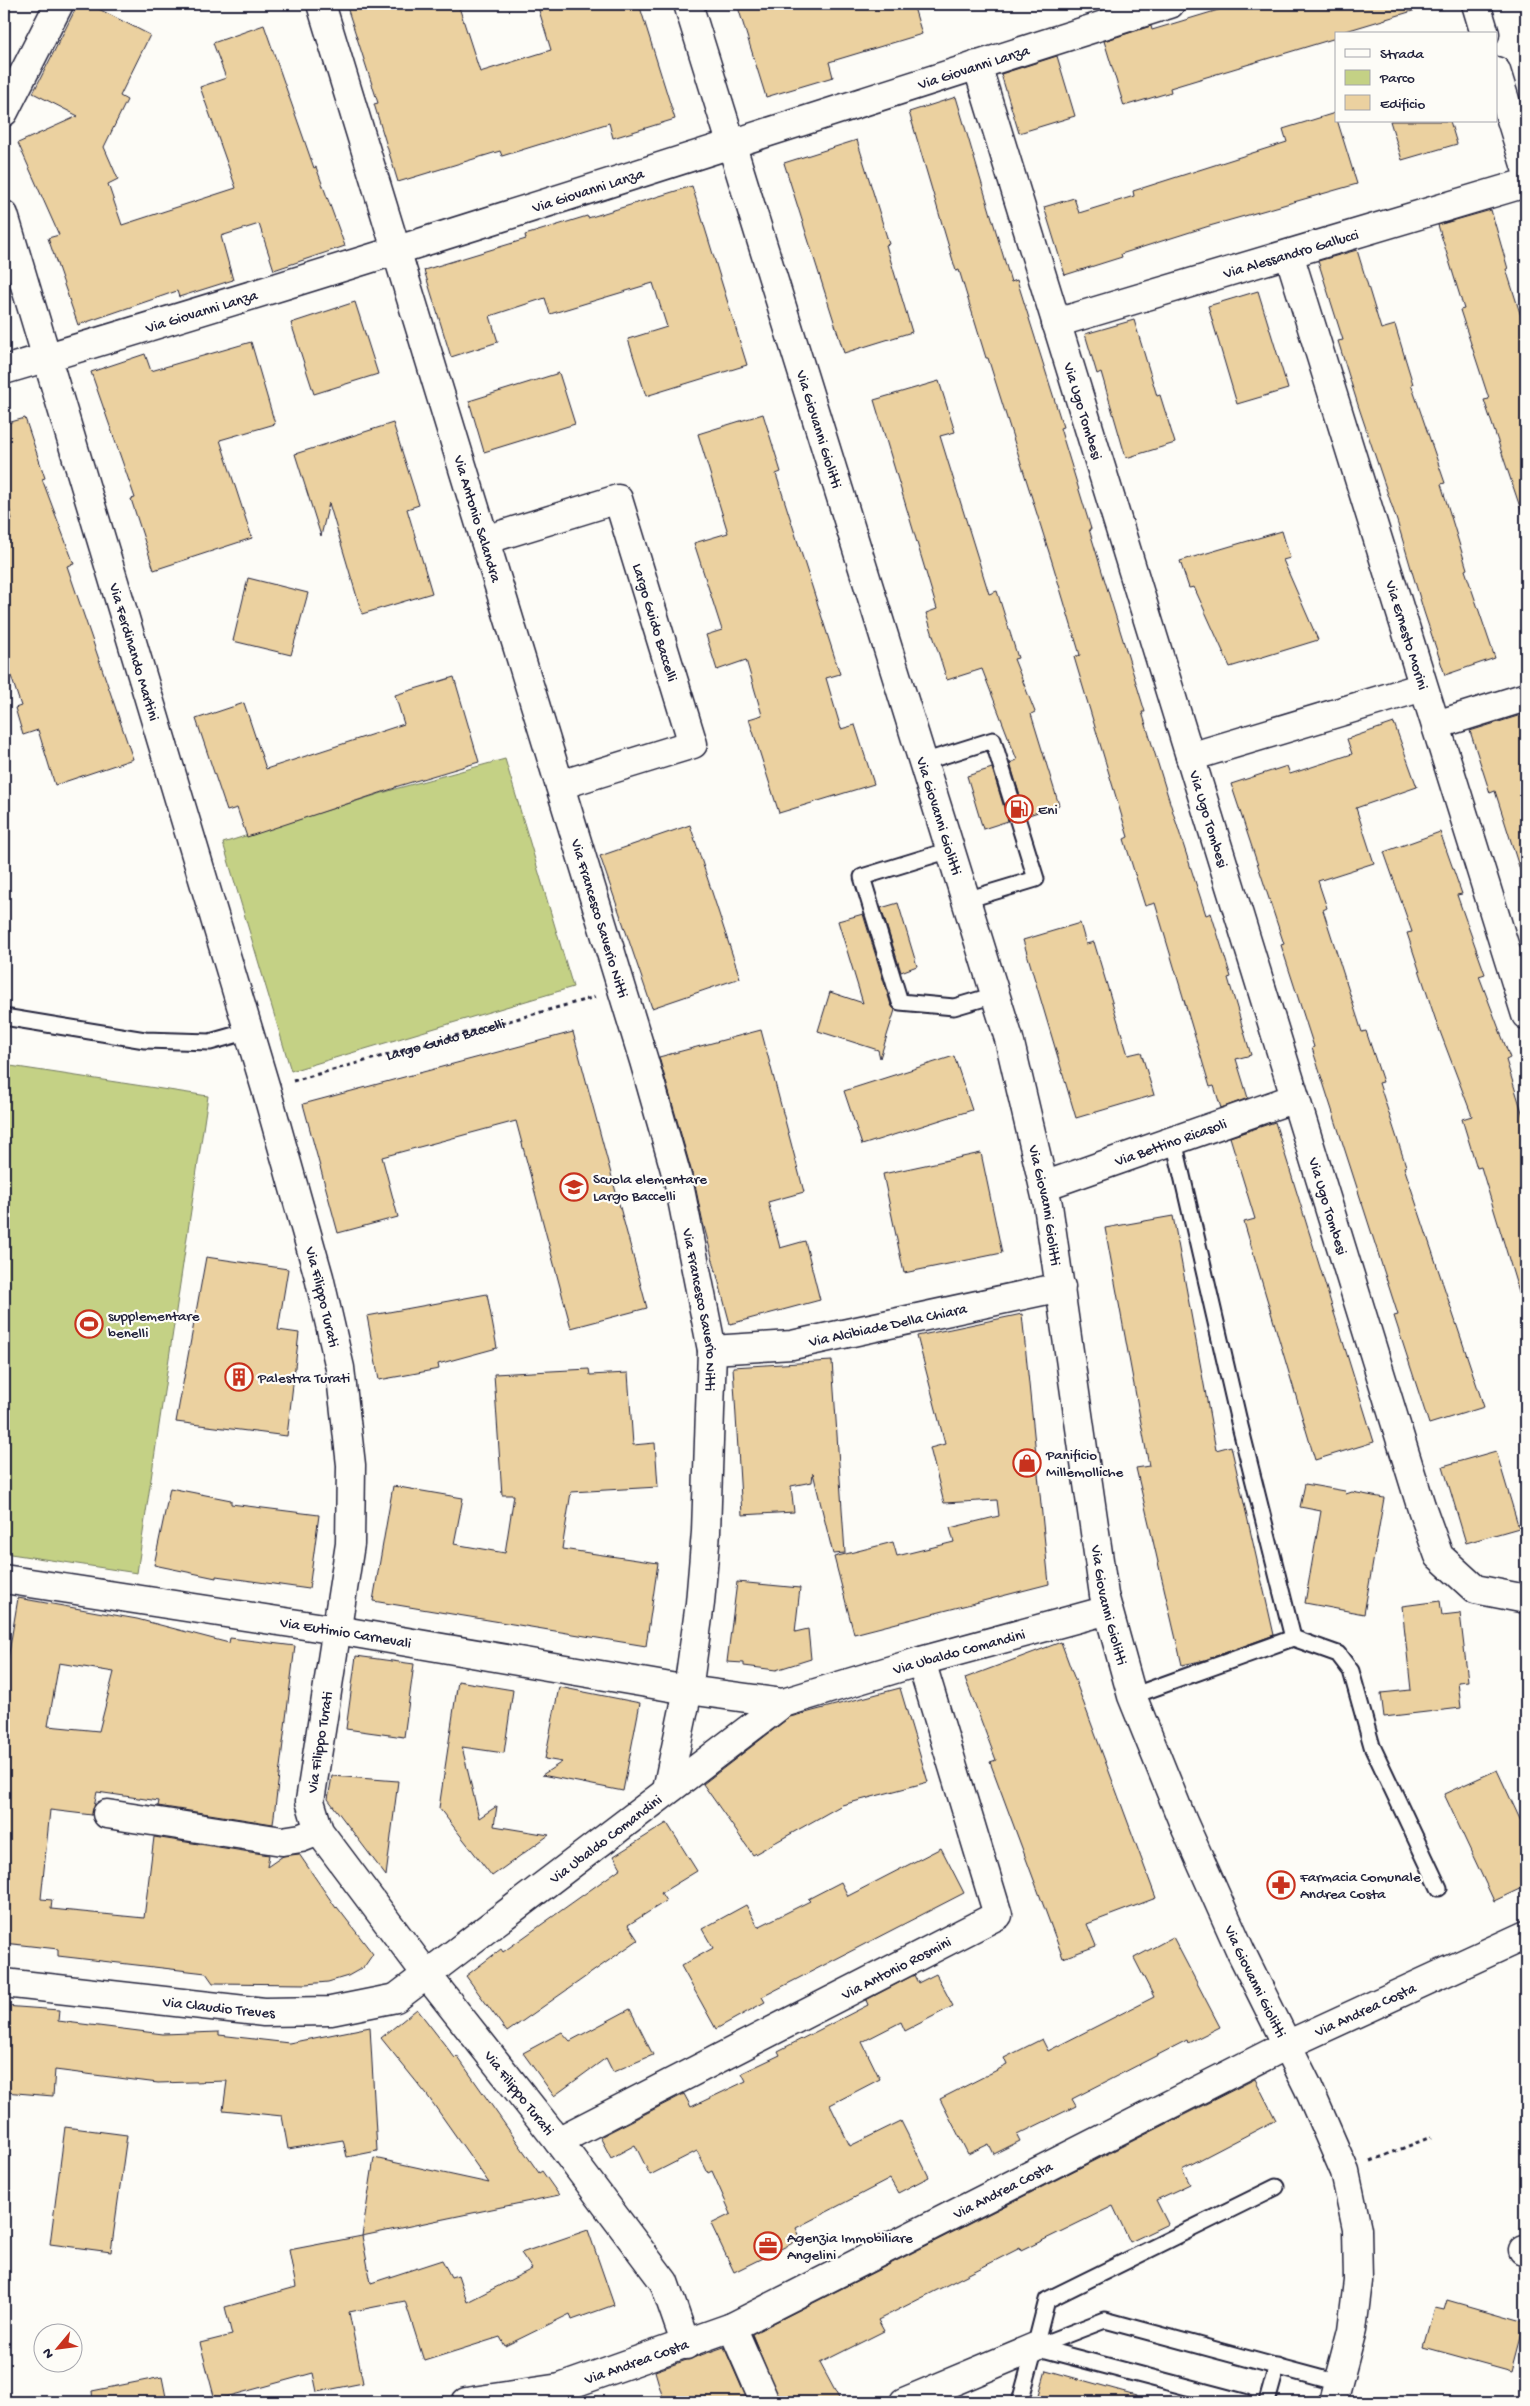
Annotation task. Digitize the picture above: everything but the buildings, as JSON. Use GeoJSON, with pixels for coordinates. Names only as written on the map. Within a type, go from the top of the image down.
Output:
{"type":"FeatureCollection","features":[{"type":"Feature","properties":{"kind":"street"},"geometry":{"type":"LineString","coordinates":[[4,112],[59,4]]}},
{"type":"Feature","properties":{"kind":"street","name":"Via Antonio Salandra"},"geometry":{"type":"LineString","coordinates":[[321,4],[560,785]]}},
{"type":"Feature","properties":{"kind":"street","name":"Via Giovanni Giolitti"},"geometry":{"type":"LineString","coordinates":[[688,4],[1009,1039],[1044,1186],[1061,1287],[1108,1610],[1132,1696],[1183,1822],[1241,1952],[1287,2045],[1345,2172],[1357,2229],[1358,2281],[1352,2330],[1336,2393]]}},
{"type":"Feature","properties":{"kind":"street","name":"Via Giovanni Lanza"},"geometry":{"type":"LineString","coordinates":[[4,370],[397,251],[1170,4]]}},
{"type":"Feature","properties":{"kind":"street"},"geometry":{"type":"LineString","coordinates":[[1476,4],[1484,32]]}},
{"type":"Feature","properties":{"kind":"street","name":"Via Ugo Tombesi"},"geometry":{"type":"LineString","coordinates":[[977,65],[1295,1098],[1439,1556],[1475,1589],[1526,1600]]}},
{"type":"Feature","properties":{"kind":"street"},"geometry":{"type":"LineString","coordinates":[[1498,77],[1526,168]]}},
{"type":"Feature","properties":{"kind":"street","name":"Via Alessandro Gallucci"},"geometry":{"type":"LineString","coordinates":[[1056,323],[1526,183]]}},
{"type":"Feature","properties":{"kind":"street","name":"Via Ferdinando Martini"},"geometry":{"type":"LineString","coordinates":[[4,215],[266,1089]]}},
{"type":"Feature","properties":{"kind":"street","name":"Via Ernesto Morini"},"geometry":{"type":"LineString","coordinates":[[1290,254],[1526,1015]]}},
{"type":"Feature","properties":{"kind":"street","name":"Largo Guido Baccelli"},"geometry":{"type":"LineString","coordinates":[[485,540],[618,499],[693,744],[560,785]]}},
{"type":"Feature","properties":{"kind":"street","name":"Via Ugo Tombesi"},"geometry":{"type":"LineString","coordinates":[[1190,757],[1423,687]]}},
{"type":"Feature","properties":{"kind":"street"},"geometry":{"type":"LineString","coordinates":[[1436,725],[1526,697]]}},
{"type":"Feature","properties":{"kind":"street","name":"Via Francesco Saverio Nitti"},"geometry":{"type":"LineString","coordinates":[[560,785],[679,1184],[712,1350],[706,1532],[700,1603],[688,1690],[667,1790]]}},
{"type":"Feature","properties":{"kind":"street","name":"Via Filippo Turati"},"geometry":{"type":"LineString","coordinates":[[266,1089],[319,1277],[340,1368],[351,1465],[350,1544],[310,1801],[319,1830],[426,1975],[558,2141],[664,2282],[686,2345]]}},
{"type":"Feature","properties":{"kind":"street","name":"Via Bettino Ricasoli"},"geometry":{"type":"LineString","coordinates":[[1044,1186],[1295,1098]]}},
{"type":"Feature","properties":{"kind":"street","name":"Via Alcibiade Della Chiara"},"geometry":{"type":"LineString","coordinates":[[712,1350],[792,1345],[1061,1287]]}},
{"type":"Feature","properties":{"kind":"street","name":"Via Eutimio Carnevali"},"geometry":{"type":"LineString","coordinates":[[4,1579],[337,1630],[688,1690]]}},
{"type":"Feature","properties":{"kind":"street","name":"Via Ubaldo Comandini"},"geometry":{"type":"LineString","coordinates":[[426,1975],[667,1790],[758,1724],[783,1703],[921,1660],[1108,1610]]}},
{"type":"Feature","properties":{"kind":"street","name":"Via Antonio Rosmini"},"geometry":{"type":"LineString","coordinates":[[558,2141],[998,1915],[921,1660]]}},
{"type":"Feature","properties":{"kind":"street","name":"Via Ubaldo Comandini"},"geometry":{"type":"LineString","coordinates":[[688,1690],[783,1703]]}},
{"type":"Feature","properties":{"kind":"street"},"geometry":{"type":"LineString","coordinates":[[107,1814],[282,1841],[301,1838],[319,1830]]}},
{"type":"Feature","properties":{"kind":"street","name":"Via Andrea Costa"},"geometry":{"type":"LineString","coordinates":[[466,2402],[560,2388],[686,2345],[732,2327],[1287,2045],[1526,1935]]}},
{"type":"Feature","properties":{"kind":"street","name":"Via Claudio Treves"},"geometry":{"type":"LineString","coordinates":[[4,1983],[264,2012],[331,2011],[396,1998],[426,1975]]}},
{"type":"Feature","properties":{"kind":"street"},"geometry":{"type":"LineString","coordinates":[[732,2327],[765,2402]]}},
{"type":"Feature","properties":{"kind":"street"},"geometry":{"type":"LineString","coordinates":[[904,2402],[1035,2347]]}},
{"type":"Feature","properties":{"kind":"lane"},"geometry":{"type":"LineString","coordinates":[[923,762],[993,740],[1036,879],[966,900]]}},
{"type":"Feature","properties":{"kind":"lane"},"geometry":{"type":"LineString","coordinates":[[950,850],[862,877],[900,1002],[954,1007],[995,995]]}},
{"type":"Feature","properties":{"kind":"lane"},"geometry":{"type":"LineString","coordinates":[[4,1017],[145,1040],[210,1042],[249,1030]]}},
{"type":"Feature","properties":{"kind":"lane"},"geometry":{"type":"LineString","coordinates":[[1174,1140],[1240,1426],[1293,1638]]}},
{"type":"Feature","properties":{"kind":"lane"},"geometry":{"type":"LineString","coordinates":[[1132,1696],[1293,1638],[1338,1654],[1351,1671],[1372,1746],[1439,1888]]}},
{"type":"Feature","properties":{"kind":"lane"},"geometry":{"type":"LineString","coordinates":[[1020,2402],[1047,2300],[1276,2187]]}},
{"type":"Feature","properties":{"kind":"lane"},"geometry":{"type":"LineString","coordinates":[[1035,2347],[1105,2320],[1277,2366],[1336,2393]]}},
{"type":"Feature","properties":{"kind":"lane"},"geometry":{"type":"LineString","coordinates":[[1035,2347],[1244,2402]]}},
{"type":"Feature","properties":{"kind":"lane"},"geometry":{"type":"LineString","coordinates":[[1267,2402],[1277,2366]]}},
{"type":"Feature","properties":{"kind":"path","name":"Largo Guido Baccelli"},"geometry":{"type":"LineString","coordinates":[[266,1089],[622,989]]}},
{"type":"Feature","properties":{"kind":"path"},"geometry":{"type":"LineString","coordinates":[[1345,2172],[1431,2137]]}},
{"type":"Feature","properties":{"kind":"green space"},"geometry":{"type":"Polygon","coordinates":[[[505,759],[573,987],[291,1071],[223,843],[395,789],[505,759]]]}},
{"type":"Feature","properties":{"kind":"green space","name":"supplementare benelli"},"geometry":{"type":"Polygon","coordinates":[[[4,1065],[208,1096],[137,1573],[4,1553],[4,1065]]]}},
{"type":"Feature","properties":{"kind":"place","name":"Eni"},"geometry":{"type":"Point","coordinates":[1019,809]}},
{"type":"Feature","properties":{"kind":"place","name":"Scuola elementare Largo Baccelli"},"geometry":{"type":"Point","coordinates":[574,1187]}},
{"type":"Feature","properties":{"kind":"place","name":"supplementare benelli"},"geometry":{"type":"Point","coordinates":[89,1324]}},
{"type":"Feature","properties":{"kind":"place","name":"Palestra Turati"},"geometry":{"type":"Point","coordinates":[239,1377]}},
{"type":"Feature","properties":{"kind":"place","name":"Panificio Millemolliche"},"geometry":{"type":"Point","coordinates":[1027,1463]}},
{"type":"Feature","properties":{"kind":"place","name":"Farmacia Comunale Andrea Costa"},"geometry":{"type":"Point","coordinates":[1281,1885]}},
{"type":"Feature","properties":{"kind":"place","name":"Agenzia Immobiliare Angelini"},"geometry":{"type":"Point","coordinates":[768,2246]}}]}
